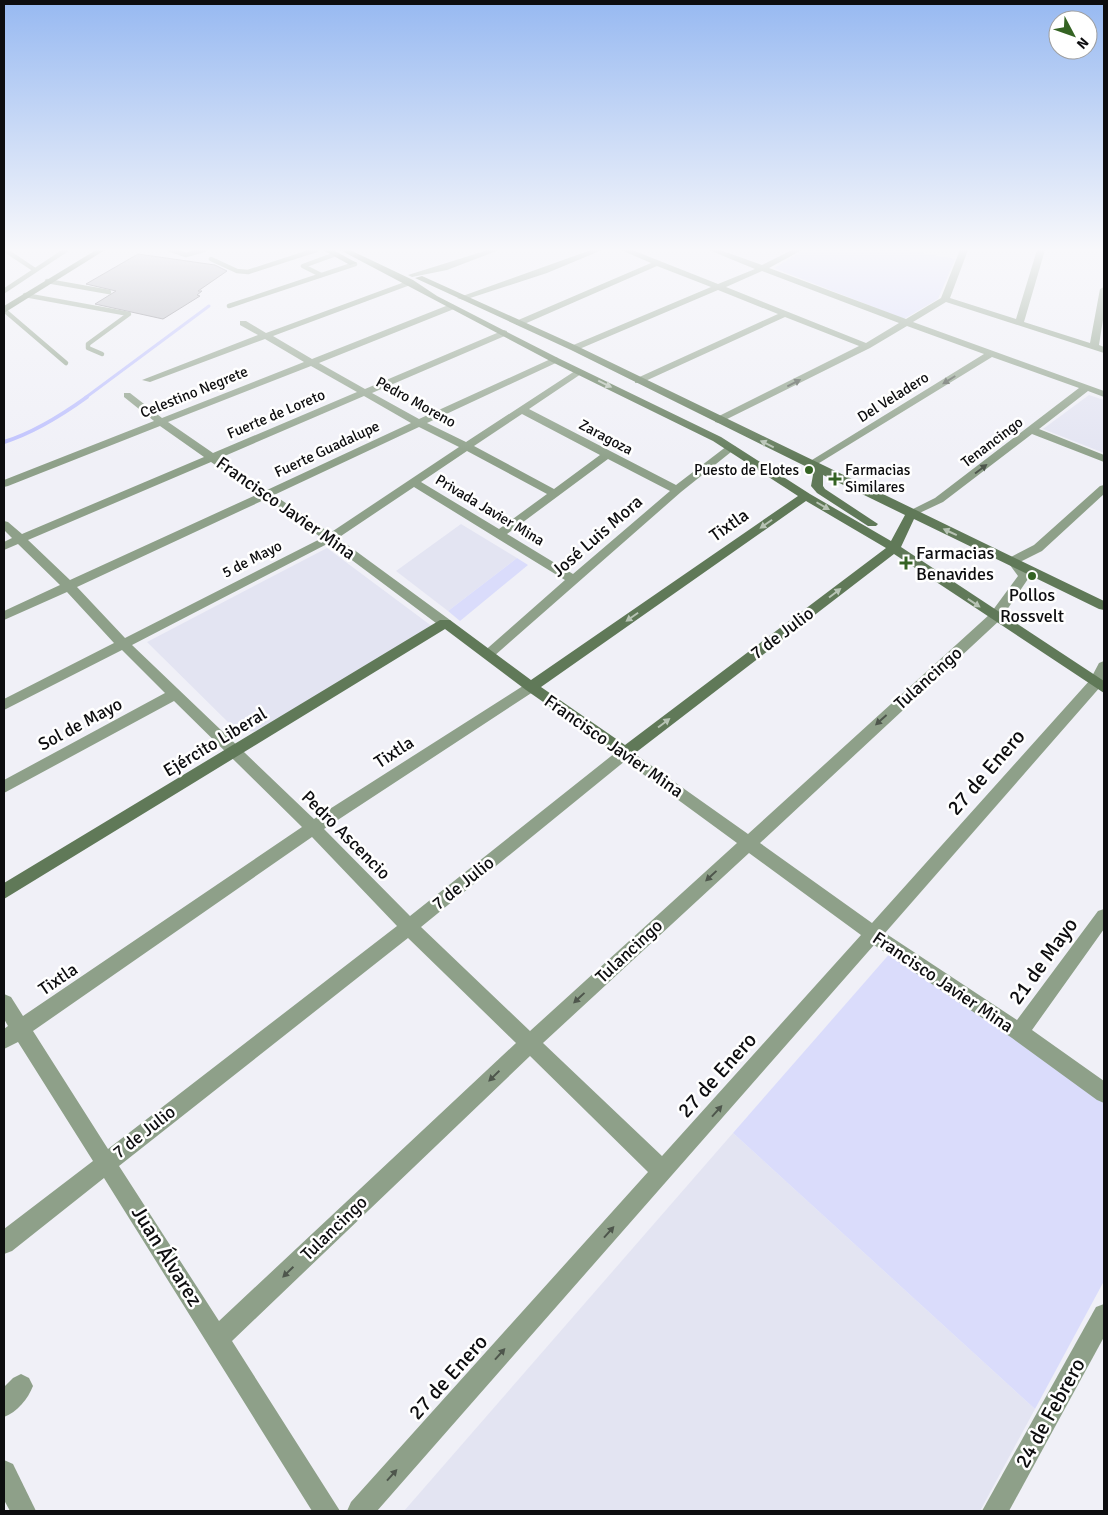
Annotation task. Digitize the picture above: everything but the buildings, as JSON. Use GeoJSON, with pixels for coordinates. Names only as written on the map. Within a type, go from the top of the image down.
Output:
{"type":"FeatureCollection","features":[{"type":"Feature","properties":{"kind":"street"},"geometry":{"type":"LineString","coordinates":[[147,380],[303,321]]}},
{"type":"Feature","properties":{"kind":"street","name":"Celestino Negrete"},"geometry":{"type":"LineString","coordinates":[[4,484],[416,321]]}},
{"type":"Feature","properties":{"kind":"street"},"geometry":{"type":"LineString","coordinates":[[479,321],[578,372],[704,432],[894,548],[995,617],[1101,679]]}},
{"type":"Feature","properties":{"kind":"street"},"geometry":{"type":"LineString","coordinates":[[512,321],[574,348],[911,514],[1104,606]]}},
{"type":"Feature","properties":{"kind":"street"},"geometry":{"type":"LineString","coordinates":[[519,324],[526,321]]}},
{"type":"Feature","properties":{"kind":"street"},"geometry":{"type":"LineString","coordinates":[[574,348],[637,321]]}},
{"type":"Feature","properties":{"kind":"street"},"geometry":{"type":"LineString","coordinates":[[638,381],[769,321]]}},
{"type":"Feature","properties":{"kind":"street"},"geometry":{"type":"LineString","coordinates":[[801,321],[867,346]]}},
{"type":"Feature","properties":{"kind":"street"},"geometry":{"type":"LineString","coordinates":[[900,321],[1104,394]]}},
{"type":"Feature","properties":{"kind":"street"},"geometry":{"type":"LineString","coordinates":[[719,420],[867,346],[910,321]]}},
{"type":"Feature","properties":{"kind":"street"},"geometry":{"type":"LineString","coordinates":[[1016,321],[1104,350]]}},
{"type":"Feature","properties":{"kind":"street"},"geometry":{"type":"LineString","coordinates":[[1094,347],[1099,321]]}},
{"type":"Feature","properties":{"kind":"street","name":"Pedro Moreno"},"geometry":{"type":"LineString","coordinates":[[243,323],[418,423],[554,494]]}},
{"type":"Feature","properties":{"kind":"street","name":"Fuerte de Loreto"},"geometry":{"type":"LineString","coordinates":[[4,546],[504,333]]}},
{"type":"Feature","properties":{"kind":"street"},"geometry":{"type":"LineString","coordinates":[[528,345],[540,345],[548,342],[550,338],[547,335]]}},
{"type":"Feature","properties":{"kind":"street","name":"Del Veladero"},"geometry":{"type":"LineString","coordinates":[[811,465],[991,354]]}},
{"type":"Feature","properties":{"kind":"street","name":"Fuerte Guadalupe"},"geometry":{"type":"LineString","coordinates":[[4,616],[555,360]]}},
{"type":"Feature","properties":{"kind":"street","name":"5 de Mayo"},"geometry":{"type":"LineString","coordinates":[[4,705],[330,538],[415,483],[578,372]]}},
{"type":"Feature","properties":{"kind":"street","name":"Tenancingo"},"geometry":{"type":"LineString","coordinates":[[911,514],[939,500],[1086,388]]}},
{"type":"Feature","properties":{"kind":"street","name":"Francisco Javier Mina"},"geometry":{"type":"LineString","coordinates":[[127,395],[161,422],[330,538],[531,687],[625,753],[874,935],[1019,1032],[1104,1093]]}},
{"type":"Feature","properties":{"kind":"street","name":"Zaragoza"},"geometry":{"type":"LineString","coordinates":[[522,410],[676,490]]}},
{"type":"Feature","properties":{"kind":"street"},"geometry":{"type":"LineString","coordinates":[[1032,430],[1104,459]]}},
{"type":"Feature","properties":{"kind":"street","name":"José Luis Mora"},"geometry":{"type":"LineString","coordinates":[[488,654],[676,490],[731,448]]}},
{"type":"Feature","properties":{"kind":"street"},"geometry":{"type":"LineString","coordinates":[[499,535],[608,454]]}},
{"type":"Feature","properties":{"kind":"street"},"geometry":{"type":"LineString","coordinates":[[811,465],[818,475],[817,486],[821,491],[878,528],[886,535],[894,548]]}},
{"type":"Feature","properties":{"kind":"street","name":"Privada Javier Mina"},"geometry":{"type":"LineString","coordinates":[[415,483],[574,580]]}},
{"type":"Feature","properties":{"kind":"street"},"geometry":{"type":"LineString","coordinates":[[1013,561],[1038,548],[1104,488]]}},
{"type":"Feature","properties":{"kind":"street","name":"Tixtla"},"geometry":{"type":"LineString","coordinates":[[12,1034],[313,828],[531,687],[806,496]]}},
{"type":"Feature","properties":{"kind":"street","name":"7 de Julio"},"geometry":{"type":"LineString","coordinates":[[4,1242],[409,926],[625,753],[894,548],[911,514]]}},
{"type":"Feature","properties":{"kind":"street","name":"Pedro Ascencio"},"geometry":{"type":"LineString","coordinates":[[4,524],[69,586],[122,644],[313,828],[409,926],[663,1172]]}},
{"type":"Feature","properties":{"kind":"street","name":"Tulancingo"},"geometry":{"type":"LineString","coordinates":[[218,1338],[530,1043],[995,617],[1024,576],[1013,561]]}},
{"type":"Feature","properties":{"kind":"street","name":"Ejército Liberal"},"geometry":{"type":"LineString","coordinates":[[4,892],[445,623]]}},
{"type":"Feature","properties":{"kind":"street","name":"27 de Enero"},"geometry":{"type":"LineString","coordinates":[[360,1511],[1101,679]]}},
{"type":"Feature","properties":{"kind":"street","name":"Sol de Mayo"},"geometry":{"type":"LineString","coordinates":[[4,787],[174,695]]}},
{"type":"Feature","properties":{"kind":"street","name":"21 de Mayo"},"geometry":{"type":"LineString","coordinates":[[1019,1032],[1104,916]]}},
{"type":"Feature","properties":{"kind":"street","name":"Juan Álvarez"},"geometry":{"type":"LineString","coordinates":[[4,1003],[12,1034],[106,1161],[327,1511]]}},
{"type":"Feature","properties":{"kind":"street","name":"24 de Febrero"},"geometry":{"type":"LineString","coordinates":[[998,1510],[1104,1315]]}},
{"type":"Feature","properties":{"kind":"street"},"geometry":{"type":"LineString","coordinates":[[4,1405],[21,1386]]}},
{"type":"Feature","properties":{"kind":"street"},"geometry":{"type":"LineString","coordinates":[[4,1473],[23,1511]]}},
{"type":"Feature","properties":{"kind":"lane"},"geometry":{"type":"LineString","coordinates":[[17,321],[66,363]]}},
{"type":"Feature","properties":{"kind":"lane"},"geometry":{"type":"LineString","coordinates":[[102,354],[88,348],[88,344],[120,321]]}},
{"type":"Feature","properties":{"kind":"shaded area"},"geometry":{"type":"Polygon","coordinates":[[[1089,395],[1104,400],[1104,453],[1043,429],[1089,395]]]}},
{"type":"Feature","properties":{"kind":"shaded area"},"geometry":{"type":"Polygon","coordinates":[[[461,524],[517,558],[448,611],[396,571],[461,524]]]}},
{"type":"Feature","properties":{"kind":"shaded area"},"geometry":{"type":"Polygon","coordinates":[[[327,548],[433,627],[263,731],[238,732],[147,642],[327,548]]]}},
{"type":"Feature","properties":{"kind":"shaded area"},"geometry":{"type":"Polygon","coordinates":[[[517,558],[528,565],[460,621],[448,611],[517,558]]]}},
{"type":"Feature","properties":{"kind":"shaded area"},"geometry":{"type":"Polygon","coordinates":[[[892,951],[1104,1100],[1104,1281],[1035,1409],[733,1133],[892,951]]]}},
{"type":"Feature","properties":{"kind":"shaded area"},"geometry":{"type":"Polygon","coordinates":[[[733,1133],[1035,1409],[980,1511],[404,1511],[733,1133]]]}},
{"type":"Feature","properties":{"kind":"waterway"},"geometry":{"type":"LineString","coordinates":[[85,398],[189,321]]}},
{"type":"Feature","properties":{"kind":"waterway"},"geometry":{"type":"LineString","coordinates":[[4,442],[26,434],[47,423],[87,397]]}},
{"type":"Feature","properties":{"kind":"place","name":"Puesto de Elotes"},"geometry":{"type":"Point","coordinates":[809,470]}},
{"type":"Feature","properties":{"kind":"place","name":"Farmacias Similares"},"geometry":{"type":"Point","coordinates":[835,479]}},
{"type":"Feature","properties":{"kind":"place","name":"Farmacias Benavides"},"geometry":{"type":"Point","coordinates":[906,563]}},
{"type":"Feature","properties":{"kind":"place","name":"Pollos Rossvelt"},"geometry":{"type":"Point","coordinates":[1032,576]}}]}
